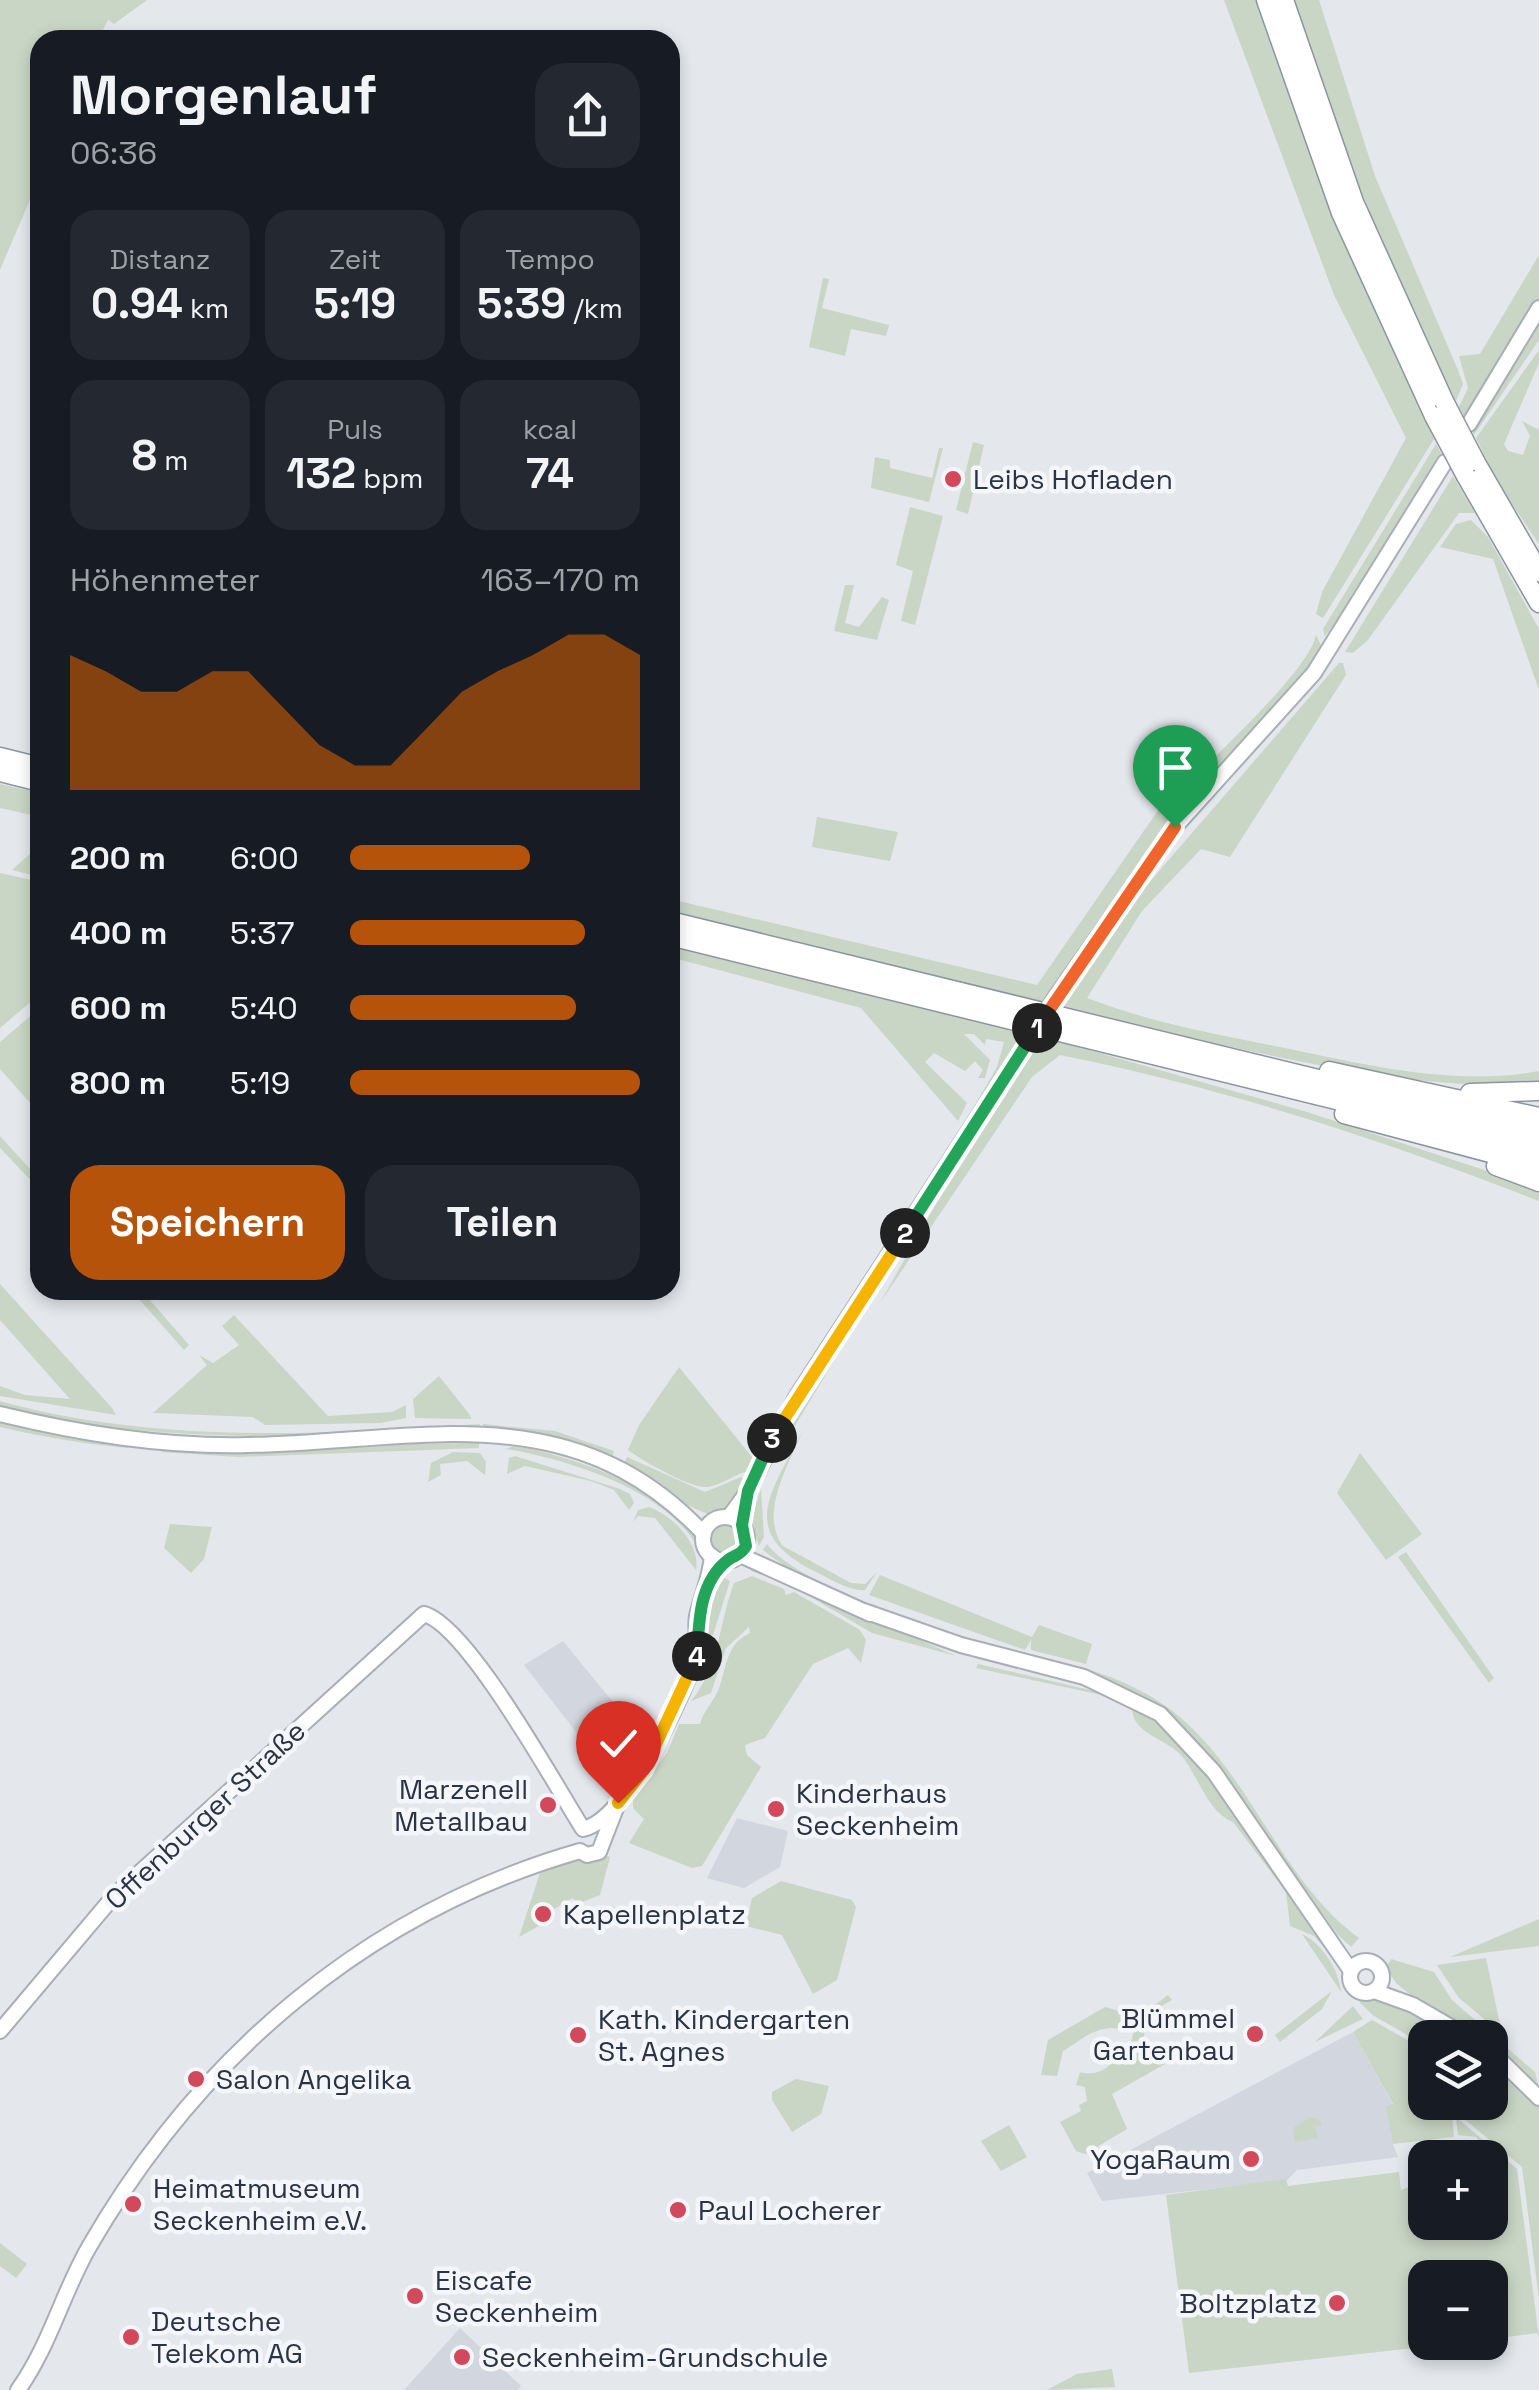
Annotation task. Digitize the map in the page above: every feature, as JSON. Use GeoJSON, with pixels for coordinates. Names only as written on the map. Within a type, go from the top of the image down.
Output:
{"type":"FeatureCollection","features":[{"type":"Feature","properties":{"kind":"highway"},"geometry":{"type":"LineString","coordinates":[[1266,0],[1341,213],[1539,603]]}},
{"type":"Feature","properties":{"kind":"highway"},"geometry":{"type":"LineString","coordinates":[[1284,0],[1354,202],[1439,409]]}},
{"type":"Feature","properties":{"kind":"highway"},"geometry":{"type":"LineString","coordinates":[[1470,468],[1539,572]]}},
{"type":"Feature","properties":{"kind":"highway"},"geometry":{"type":"LineString","coordinates":[[0,758],[30,765]]}},
{"type":"Feature","properties":{"kind":"highway"},"geometry":{"type":"LineString","coordinates":[[0,772],[30,780]]}},
{"type":"Feature","properties":{"kind":"highway"},"geometry":{"type":"LineString","coordinates":[[680,923],[1539,1133]]}},
{"type":"Feature","properties":{"kind":"highway"},"geometry":{"type":"LineString","coordinates":[[680,938],[1539,1150]]}},
{"type":"Feature","properties":{"kind":"highway"},"geometry":{"type":"LineString","coordinates":[[1232,1058],[1272,1060],[1539,1117]]}},
{"type":"Feature","properties":{"kind":"highway"},"geometry":{"type":"LineString","coordinates":[[1260,1081],[1301,1101],[1450,1145],[1539,1166]]}},
{"type":"Feature","properties":{"kind":"highway"},"geometry":{"type":"LineString","coordinates":[[1439,1093],[1539,1091]]}},
{"type":"Feature","properties":{"kind":"highway"},"geometry":{"type":"LineString","coordinates":[[1450,1145],[1539,1182]]}},
{"type":"Feature","properties":{"kind":"main road"},"geometry":{"type":"LineString","coordinates":[[1468,424],[1539,308]]}},
{"type":"Feature","properties":{"kind":"main road"},"geometry":{"type":"LineString","coordinates":[[593,1831],[598,1852],[587,1855],[580,1851],[576,1840],[593,1831],[644,1770],[696,1661],[698,1615],[777,1428],[1058,995],[1175,827],[1314,672],[1445,462]]}},
{"type":"Feature","properties":{"kind":"main road"},"geometry":{"type":"LineString","coordinates":[[0,1411],[79,1432],[154,1442],[251,1445],[459,1433],[533,1437],[585,1451],[788,1574],[927,1643],[972,1658],[1108,1687],[1160,1714],[1188,1739],[1356,1966],[1354,1988],[1378,1984],[1439,2020]]}},
{"type":"Feature","properties":{"kind":"main road"},"geometry":{"type":"LineString","coordinates":[[678,1507],[704,1534],[730,1539]]}},
{"type":"Feature","properties":{"kind":"main road"},"geometry":{"type":"LineString","coordinates":[[704,1534],[704,1546],[730,1539]]}},
{"type":"Feature","properties":{"kind":"main road","name":"Offenburger Straße"},"geometry":{"type":"LineString","coordinates":[[0,2031],[114,1896],[424,1614],[436,1617],[484,1673],[593,1831]]}},
{"type":"Feature","properties":{"kind":"main road"},"geometry":{"type":"LineString","coordinates":[[18,2390],[38,2361],[79,2266],[119,2199],[178,2115],[238,2050],[307,1988],[366,1946],[510,1871],[580,1851]]}},
{"type":"Feature","properties":{"kind":"main road"},"geometry":{"type":"LineString","coordinates":[[1356,1966],[1376,1964],[1378,1984]]}},
{"type":"Feature","properties":{"kind":"main road"},"geometry":{"type":"LineString","coordinates":[[1508,2068],[1539,2098]]}},
{"type":"Feature","properties":{"kind":"shaded area"},"geometry":{"type":"Polygon","coordinates":[[[563,1641],[621,1712],[654,1728],[619,1787],[524,1665],[563,1641]]]}},
{"type":"Feature","properties":{"kind":"shaded area"},"geometry":{"type":"Polygon","coordinates":[[[737,1818],[788,1831],[780,1867],[744,1888],[707,1878],[737,1818]]]}},
{"type":"Feature","properties":{"kind":"shaded area"},"geometry":{"type":"Polygon","coordinates":[[[1353,2032],[1393,2105],[1393,2144],[1398,2157],[1297,2170],[1287,2180],[1102,2201],[1087,2173],[1353,2032]]]}},
{"type":"Feature","properties":{"kind":"shaded area","name":"Seckenheim-Grundschule"},"geometry":{"type":"Polygon","coordinates":[[[460,2328],[521,2386],[518,2390],[404,2390],[460,2328]]]}},
{"type":"Feature","properties":{"kind":"green space"},"geometry":{"type":"Polygon","coordinates":[[[0,0],[147,0],[114,24],[108,20],[103,30],[30,30],[30,200],[0,270],[0,0]]]}},
{"type":"Feature","properties":{"kind":"green space"},"geometry":{"type":"Polygon","coordinates":[[[1224,0],[1257,0],[1336,225],[1434,439],[1323,618],[1316,614],[1322,592],[1406,438],[1334,295],[1224,0]]]}},
{"type":"Feature","properties":{"kind":"green space"},"geometry":{"type":"Polygon","coordinates":[[[1294,0],[1319,0],[1375,176],[1463,384],[1456,401],[1398,287],[1361,194],[1294,0]]]}},
{"type":"Feature","properties":{"kind":"green space"},"geometry":{"type":"Polygon","coordinates":[[[1539,255],[1539,300],[1466,420],[1459,407],[1468,388],[1459,356],[1480,354],[1539,255]]]}},
{"type":"Feature","properties":{"kind":"green space"},"geometry":{"type":"Polygon","coordinates":[[[823,278],[829,279],[822,308],[889,325],[886,336],[851,329],[845,356],[809,347],[823,278]]]}},
{"type":"Feature","properties":{"kind":"green space"},"geometry":{"type":"Polygon","coordinates":[[[1539,321],[1539,340],[1474,435],[1471,430],[1539,321]]]}},
{"type":"Feature","properties":{"kind":"green space"},"geometry":{"type":"Polygon","coordinates":[[[1539,350],[1539,363],[1504,444],[1508,451],[1523,455],[1530,436],[1522,421],[1539,430],[1539,544],[1499,485],[1476,438],[1539,350]]]}},
{"type":"Feature","properties":{"kind":"green space"},"geometry":{"type":"Polygon","coordinates":[[[973,442],[984,445],[968,514],[956,510],[973,442]]]}},
{"type":"Feature","properties":{"kind":"green space"},"geometry":{"type":"Polygon","coordinates":[[[1436,444],[1443,457],[1357,596],[1325,636],[1323,629],[1436,444]]]}},
{"type":"Feature","properties":{"kind":"green space"},"geometry":{"type":"Polygon","coordinates":[[[939,448],[943,448],[929,502],[871,488],[875,457],[890,460],[890,468],[932,478],[939,448]]]}},
{"type":"Feature","properties":{"kind":"green space"},"geometry":{"type":"Polygon","coordinates":[[[1453,476],[1475,513],[1459,513],[1368,640],[1353,653],[1345,652],[1453,476]]]}},
{"type":"Feature","properties":{"kind":"green space"},"geometry":{"type":"Polygon","coordinates":[[[910,507],[943,516],[915,625],[901,621],[913,571],[896,565],[910,507]]]}},
{"type":"Feature","properties":{"kind":"green space"},"geometry":{"type":"Polygon","coordinates":[[[1471,520],[1488,537],[1539,629],[1539,690],[1493,559],[1440,547],[1456,524],[1471,520]]]}},
{"type":"Feature","properties":{"kind":"green space"},"geometry":{"type":"Polygon","coordinates":[[[845,585],[854,585],[845,623],[859,627],[882,597],[889,600],[877,640],[834,631],[845,585]]]}},
{"type":"Feature","properties":{"kind":"green space"},"geometry":{"type":"Polygon","coordinates":[[[1316,635],[1323,649],[1321,654],[1045,1002],[680,915],[680,901],[1037,985],[1168,796],[1181,791],[1235,737],[1278,692],[1309,651],[1316,635]]]}},
{"type":"Feature","properties":{"kind":"green space"},"geometry":{"type":"Polygon","coordinates":[[[1343,663],[1346,675],[1230,857],[1201,849],[1142,911],[1087,998],[1182,1027],[1376,1066],[1442,1075],[1539,1071],[1539,1085],[1422,1081],[1361,1072],[1236,1048],[1060,1005],[1147,885],[1343,663]]]}},
{"type":"Feature","properties":{"kind":"green space"},"geometry":{"type":"Polygon","coordinates":[[[0,784],[30,791],[30,815],[0,808],[0,784]]]}},
{"type":"Feature","properties":{"kind":"green space"},"geometry":{"type":"Polygon","coordinates":[[[817,817],[898,832],[890,861],[812,847],[817,817]]]}},
{"type":"Feature","properties":{"kind":"green space"},"geometry":{"type":"Polygon","coordinates":[[[30,854],[30,874],[12,870],[30,854]]]}},
{"type":"Feature","properties":{"kind":"green space"},"geometry":{"type":"Polygon","coordinates":[[[0,873],[30,880],[30,1002],[0,1028],[0,873]]]}},
{"type":"Feature","properties":{"kind":"green space"},"geometry":{"type":"Polygon","coordinates":[[[680,949],[1026,1033],[942,1162],[997,1067],[1004,1042],[986,1039],[985,1045],[974,1034],[964,1034],[990,1060],[985,1078],[978,1078],[983,1070],[975,1061],[965,1071],[934,1053],[925,1062],[967,1103],[958,1121],[861,1008],[680,960],[680,949]]]}},
{"type":"Feature","properties":{"kind":"green space"},"geometry":{"type":"Polygon","coordinates":[[[30,1016],[30,1103],[0,1069],[0,1042],[30,1016]]]}},
{"type":"Feature","properties":{"kind":"green space"},"geometry":{"type":"Polygon","coordinates":[[[1043,1037],[1307,1112],[1539,1188],[1539,1201],[1422,1157],[1242,1099],[1060,1055],[1032,1077],[880,1303],[933,1209],[1043,1037]]]}},
{"type":"Feature","properties":{"kind":"green space"},"geometry":{"type":"Polygon","coordinates":[[[0,1136],[30,1169],[30,1180],[0,1148],[0,1136]]]}},
{"type":"Feature","properties":{"kind":"green space"},"geometry":{"type":"Polygon","coordinates":[[[915,1227],[764,1477],[791,1416],[915,1227]]]}},
{"type":"Feature","properties":{"kind":"green space"},"geometry":{"type":"Polygon","coordinates":[[[0,1284],[116,1415],[0,1396],[0,1386],[25,1395],[70,1399],[0,1320],[0,1284]]]}},
{"type":"Feature","properties":{"kind":"green space"},"geometry":{"type":"Polygon","coordinates":[[[140,1300],[150,1300],[189,1345],[184,1350],[140,1300]]]}},
{"type":"Feature","properties":{"kind":"green space"},"geometry":{"type":"Polygon","coordinates":[[[234,1315],[328,1416],[392,1412],[406,1405],[406,1418],[380,1423],[265,1425],[253,1417],[153,1413],[207,1365],[199,1355],[213,1363],[239,1345],[222,1326],[234,1315]]]}},
{"type":"Feature","properties":{"kind":"green space"},"geometry":{"type":"Polygon","coordinates":[[[679,1367],[756,1462],[752,1470],[713,1486],[700,1486],[667,1473],[628,1450],[639,1425],[679,1367]]]}},
{"type":"Feature","properties":{"kind":"green space"},"geometry":{"type":"Polygon","coordinates":[[[439,1376],[471,1419],[415,1418],[413,1399],[439,1376]]]}},
{"type":"Feature","properties":{"kind":"green space"},"geometry":{"type":"Polygon","coordinates":[[[0,1401],[58,1415],[178,1430],[299,1433],[480,1424],[480,1429],[299,1436],[178,1433],[59,1419],[0,1407],[0,1401]]]}},
{"type":"Feature","properties":{"kind":"green space"},"geometry":{"type":"Polygon","coordinates":[[[0,1416],[132,1443],[128,1448],[32,1434],[0,1427],[0,1416]]]}},
{"type":"Feature","properties":{"kind":"green space"},"geometry":{"type":"Polygon","coordinates":[[[483,1424],[555,1431],[614,1451],[612,1458],[483,1429],[483,1424]]]}},
{"type":"Feature","properties":{"kind":"green space"},"geometry":{"type":"Polygon","coordinates":[[[803,1430],[779,1488],[776,1533],[783,1546],[851,1583],[865,1584],[877,1572],[865,1590],[839,1584],[790,1556],[775,1541],[768,1525],[772,1491],[803,1430]]]}},
{"type":"Feature","properties":{"kind":"green space"},"geometry":{"type":"Polygon","coordinates":[[[479,1443],[479,1448],[238,1457],[161,1452],[167,1448],[479,1443]]]}},
{"type":"Feature","properties":{"kind":"green space"},"geometry":{"type":"Polygon","coordinates":[[[513,1446],[598,1470],[663,1501],[687,1521],[703,1542],[705,1565],[693,1540],[651,1500],[593,1472],[506,1449],[513,1446]]]}},
{"type":"Feature","properties":{"kind":"green space"},"geometry":{"type":"Polygon","coordinates":[[[453,1452],[480,1453],[486,1462],[485,1475],[467,1461],[440,1464],[441,1475],[428,1482],[431,1463],[453,1452]]]}},
{"type":"Feature","properties":{"kind":"green space"},"geometry":{"type":"Polygon","coordinates":[[[1360,1453],[1422,1534],[1386,1560],[1337,1493],[1360,1453]]]}},
{"type":"Feature","properties":{"kind":"green space"},"geometry":{"type":"Polygon","coordinates":[[[515,1456],[620,1489],[630,1494],[634,1503],[629,1510],[614,1490],[591,1481],[525,1466],[507,1474],[509,1458],[515,1456]]]}},
{"type":"Feature","properties":{"kind":"green space"},"geometry":{"type":"Polygon","coordinates":[[[627,1457],[705,1492],[741,1477],[747,1482],[734,1505],[710,1515],[682,1503],[623,1465],[627,1457]]]}},
{"type":"Feature","properties":{"kind":"green space"},"geometry":{"type":"Polygon","coordinates":[[[761,1489],[764,1537],[759,1546],[750,1522],[761,1489]]]}},
{"type":"Feature","properties":{"kind":"green space"},"geometry":{"type":"Polygon","coordinates":[[[649,1507],[683,1532],[694,1550],[696,1570],[655,1518],[638,1516],[633,1522],[638,1510],[649,1507]]]}},
{"type":"Feature","properties":{"kind":"green space"},"geometry":{"type":"Polygon","coordinates":[[[725,1522],[737,1527],[742,1539],[737,1551],[725,1556],[713,1551],[708,1539],[713,1527],[725,1522]]]}},
{"type":"Feature","properties":{"kind":"green space"},"geometry":{"type":"Polygon","coordinates":[[[170,1524],[212,1527],[204,1559],[191,1573],[164,1548],[170,1524]]]}},
{"type":"Feature","properties":{"kind":"green space"},"geometry":{"type":"Polygon","coordinates":[[[767,1544],[803,1573],[828,1586],[961,1637],[960,1642],[883,1614],[808,1580],[763,1550],[767,1544]]]}},
{"type":"Feature","properties":{"kind":"green space"},"geometry":{"type":"Polygon","coordinates":[[[1406,1552],[1494,1678],[1489,1683],[1398,1557],[1406,1552]]]}},
{"type":"Feature","properties":{"kind":"green space"},"geometry":{"type":"Polygon","coordinates":[[[753,1565],[956,1656],[872,1633],[787,1583],[751,1571],[753,1565]]]}},
{"type":"Feature","properties":{"kind":"green space"},"geometry":{"type":"Polygon","coordinates":[[[880,1575],[1032,1637],[1039,1625],[1092,1644],[1086,1664],[1031,1650],[1031,1640],[1025,1650],[869,1595],[880,1575]]]}},
{"type":"Feature","properties":{"kind":"green space"},"geometry":{"type":"Polygon","coordinates":[[[752,1576],[784,1589],[786,1595],[794,1592],[860,1630],[866,1640],[861,1663],[848,1648],[813,1664],[765,1738],[745,1745],[747,1755],[761,1767],[702,1866],[692,1868],[629,1843],[644,1819],[633,1808],[633,1799],[667,1753],[679,1724],[700,1724],[719,1688],[728,1657],[736,1643],[750,1633],[749,1627],[726,1648],[711,1693],[691,1701],[713,1660],[734,1583],[752,1576]]]}},
{"type":"Feature","properties":{"kind":"green space"},"geometry":{"type":"Polygon","coordinates":[[[723,1577],[730,1581],[713,1635],[705,1637],[705,1615],[723,1577]]]}},
{"type":"Feature","properties":{"kind":"green space"},"geometry":{"type":"Polygon","coordinates":[[[965,1638],[1111,1677],[1155,1699],[1213,1751],[1304,1882],[1359,1938],[1351,1947],[1337,1934],[1206,1754],[1154,1704],[964,1644],[965,1638]]]}},
{"type":"Feature","properties":{"kind":"green space"},"geometry":{"type":"Polygon","coordinates":[[[978,1664],[1124,1698],[1149,1712],[1192,1751],[1338,1963],[1314,1936],[1290,1926],[1286,1892],[1233,1822],[1216,1810],[1180,1754],[1143,1729],[1133,1716],[1132,1707],[1106,1696],[976,1668],[978,1664]]]}},
{"type":"Feature","properties":{"kind":"green space"},"geometry":{"type":"Polygon","coordinates":[[[603,1854],[610,1857],[600,1895],[577,1904],[573,1898],[537,1919],[539,1926],[519,1937],[542,1867],[603,1854]]]}},
{"type":"Feature","properties":{"kind":"green space"},"geometry":{"type":"Polygon","coordinates":[[[781,1881],[852,1900],[856,1907],[837,1980],[813,1994],[782,1935],[746,1926],[752,1898],[781,1881]]]}},
{"type":"Feature","properties":{"kind":"green space"},"geometry":{"type":"Polygon","coordinates":[[[1539,1919],[1539,1946],[1450,1957],[1539,1919]]]}},
{"type":"Feature","properties":{"kind":"green space"},"geometry":{"type":"Polygon","coordinates":[[[1302,1934],[1328,1958],[1341,1992],[1302,1934]]]}},
{"type":"Feature","properties":{"kind":"green space"},"geometry":{"type":"Polygon","coordinates":[[[1486,1958],[1499,2020],[1485,2020],[1459,1998],[1437,1965],[1486,1958]]]}},
{"type":"Feature","properties":{"kind":"green space"},"geometry":{"type":"Polygon","coordinates":[[[1391,1959],[1434,1972],[1452,2000],[1475,2020],[1450,2020],[1418,2001],[1396,1983],[1386,1967],[1391,1959]]]}},
{"type":"Feature","properties":{"kind":"green space"},"geometry":{"type":"Polygon","coordinates":[[[1332,1991],[1322,2009],[1280,2042],[1275,2035],[1332,1991]]]}},
{"type":"Feature","properties":{"kind":"green space"},"geometry":{"type":"Polygon","coordinates":[[[1168,1995],[1172,2000],[1149,2013],[1140,2053],[1148,2064],[1162,2058],[1165,2064],[1112,2094],[1127,2129],[1085,2154],[1076,2151],[1060,2122],[1081,2111],[1079,2105],[1087,2101],[1085,2087],[1076,2085],[1080,2072],[1099,2072],[1110,2065],[1120,2048],[1130,2049],[1133,2033],[1142,2029],[1144,2013],[1168,1995]]]}},
{"type":"Feature","properties":{"kind":"green space"},"geometry":{"type":"Polygon","coordinates":[[[1379,1997],[1426,2020],[1408,2020],[1408,2035],[1374,2016],[1359,2002],[1379,1997]]]}},
{"type":"Feature","properties":{"kind":"green space"},"geometry":{"type":"Polygon","coordinates":[[[1353,2006],[1363,2019],[1315,2042],[1353,2006]]]}},
{"type":"Feature","properties":{"kind":"green space"},"geometry":{"type":"Polygon","coordinates":[[[1105,2007],[1130,2014],[1126,2030],[1108,2028],[1093,2033],[1063,2051],[1057,2076],[1041,2075],[1048,2040],[1105,2007]]]}},
{"type":"Feature","properties":{"kind":"green space"},"geometry":{"type":"Polygon","coordinates":[[[1372,2020],[1408,2040],[1408,2120],[1452,2120],[1454,2137],[1393,2144],[1386,2107],[1393,2104],[1353,2032],[1372,2020]]]}},
{"type":"Feature","properties":{"kind":"green space"},"geometry":{"type":"Polygon","coordinates":[[[1508,2049],[1535,2072],[1539,2089],[1508,2061],[1508,2049]]]}},
{"type":"Feature","properties":{"kind":"green space"},"geometry":{"type":"Polygon","coordinates":[[[1508,2074],[1539,2104],[1539,2299],[1522,2167],[1508,2155],[1508,2140],[1490,2140],[1466,2120],[1508,2120],[1508,2074]]]}},
{"type":"Feature","properties":{"kind":"green space"},"geometry":{"type":"Polygon","coordinates":[[[796,2079],[829,2086],[821,2114],[792,2132],[772,2100],[772,2092],[796,2079]]]}},
{"type":"Feature","properties":{"kind":"green space"},"geometry":{"type":"Polygon","coordinates":[[[1310,2117],[1321,2121],[1322,2125],[1315,2126],[1318,2138],[1295,2142],[1293,2128],[1310,2117]]]}},
{"type":"Feature","properties":{"kind":"green space"},"geometry":{"type":"Polygon","coordinates":[[[1456,2120],[1483,2140],[1476,2137],[1458,2135],[1456,2120]]]}},
{"type":"Feature","properties":{"kind":"green space"},"geometry":{"type":"Polygon","coordinates":[[[1009,2125],[1027,2157],[1001,2171],[981,2141],[1009,2125]]]}},
{"type":"Feature","properties":{"kind":"green space"},"geometry":{"type":"Polygon","coordinates":[[[1508,2161],[1517,2169],[1539,2338],[1537,2333],[1508,2337],[1508,2260],[1408,2260],[1408,2349],[1189,2373],[1166,2195],[1286,2179],[1288,2186],[1399,2172],[1401,2190],[1408,2187],[1408,2240],[1508,2240],[1508,2161]]]}},
{"type":"Feature","properties":{"kind":"green space"},"geometry":{"type":"Polygon","coordinates":[[[0,2243],[27,2264],[16,2278],[0,2266],[0,2243]]]}},
{"type":"Feature","properties":{"kind":"green space"},"geometry":{"type":"Polygon","coordinates":[[[1112,2369],[1115,2387],[1047,2390],[1077,2374],[1112,2369]]]}},
{"type":"Feature","properties":{"kind":"place","name":"Leibs Hofladen"},"geometry":{"type":"Point","coordinates":[953,479]}},
{"type":"Feature","properties":{"kind":"place","name":"Marzenell Metallbau"},"geometry":{"type":"Point","coordinates":[548,1805]}},
{"type":"Feature","properties":{"kind":"place","name":"Kinderhaus Seckenheim"},"geometry":{"type":"Point","coordinates":[776,1809]}},
{"type":"Feature","properties":{"kind":"place","name":"Kapellenplatz"},"geometry":{"type":"Point","coordinates":[543,1914]}},
{"type":"Feature","properties":{"kind":"place","name":"Blümmel Gartenbau"},"geometry":{"type":"Point","coordinates":[1255,2034]}},
{"type":"Feature","properties":{"kind":"place","name":"Kath. Kindergarten St. Agnes"},"geometry":{"type":"Point","coordinates":[578,2035]}},
{"type":"Feature","properties":{"kind":"place","name":"Salon Angelika"},"geometry":{"type":"Point","coordinates":[196,2079]}},
{"type":"Feature","properties":{"kind":"place","name":"YogaRaum"},"geometry":{"type":"Point","coordinates":[1251,2159]}},
{"type":"Feature","properties":{"kind":"place","name":"Heimatmuseum Seckenheim e.V."},"geometry":{"type":"Point","coordinates":[133,2204]}},
{"type":"Feature","properties":{"kind":"place","name":"Paul Locherer"},"geometry":{"type":"Point","coordinates":[678,2210]}},
{"type":"Feature","properties":{"kind":"place","name":"Eiscafe Seckenheim"},"geometry":{"type":"Point","coordinates":[415,2296]}},
{"type":"Feature","properties":{"kind":"place","name":"Boltzplatz"},"geometry":{"type":"Point","coordinates":[1337,2303]}},
{"type":"Feature","properties":{"kind":"place","name":"Deutsche Telekom AG"},"geometry":{"type":"Point","coordinates":[131,2337]}},
{"type":"Feature","properties":{"kind":"place","name":"Seckenheim-Grundschule"},"geometry":{"type":"Point","coordinates":[462,2357]}},
{"type":"Feature","properties":{"kind":"route"},"geometry":{"type":"LineString","coordinates":[[618,1803],[644,1770],[696,1661],[696,1624],[707,1590],[727,1560],[740,1555],[746,1546],[747,1535],[742,1525],[748,1491],[777,1428],[1094,939],[1175,827]]}}]}
